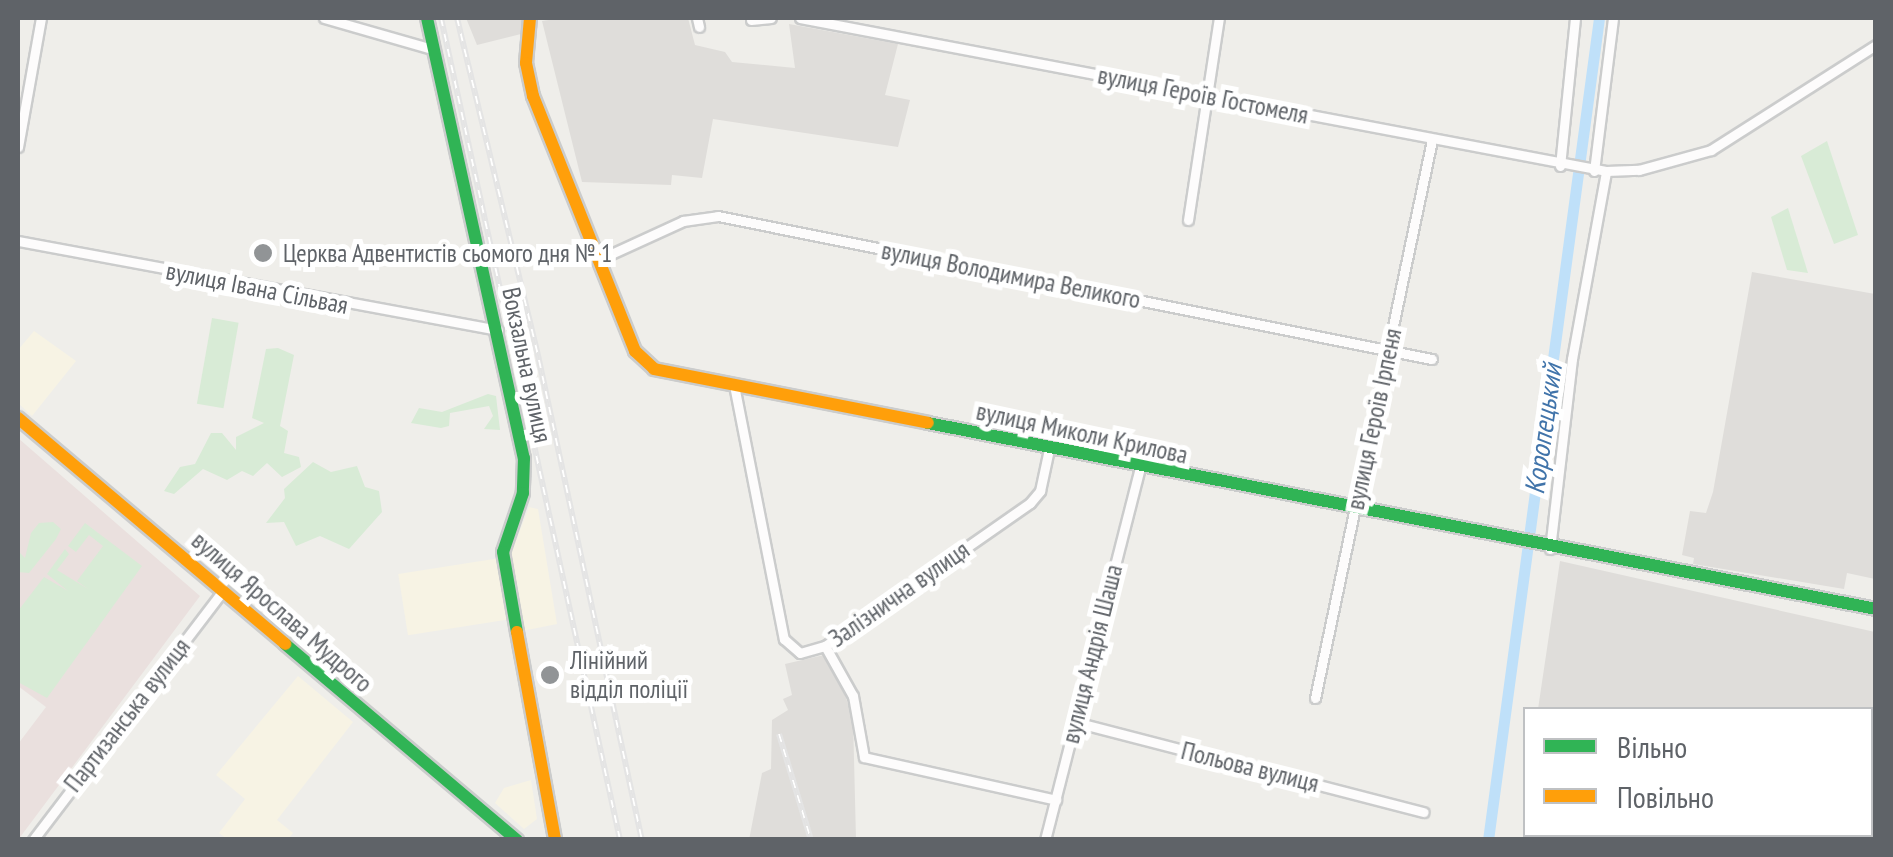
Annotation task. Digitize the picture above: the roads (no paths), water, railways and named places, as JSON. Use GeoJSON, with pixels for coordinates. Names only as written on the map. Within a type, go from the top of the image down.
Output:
{"type":"FeatureCollection","features":[{"type":"Feature","properties":{"kind":"street"},"geometry":{"type":"LineString","coordinates":[[18,147],[41,18]]}},
{"type":"Feature","properties":{"kind":"street"},"geometry":{"type":"LineString","coordinates":[[324,18],[432,48]]}},
{"type":"Feature","properties":{"kind":"street","name":"Вокзальна вулиця"},"geometry":{"type":"LineString","coordinates":[[427,18],[498,330],[525,470],[504,540],[504,568],[555,840]]}},
{"type":"Feature","properties":{"kind":"street","name":"вулиця Миколи Крилова"},"geometry":{"type":"LineString","coordinates":[[531,18],[530,86],[598,260],[646,365],[1515,543],[1876,609]]}},
{"type":"Feature","properties":{"kind":"street"},"geometry":{"type":"LineString","coordinates":[[752,20],[772,18]]}},
{"type":"Feature","properties":{"kind":"street","name":"вулиця Героїв Гостомеля"},"geometry":{"type":"LineString","coordinates":[[800,18],[1595,171],[1639,170],[1710,150],[1876,44]]}},
{"type":"Feature","properties":{"kind":"street"},"geometry":{"type":"LineString","coordinates":[[1188,220],[1219,18]]}},
{"type":"Feature","properties":{"kind":"street"},"geometry":{"type":"LineString","coordinates":[[1566,168],[1575,18]]}},
{"type":"Feature","properties":{"kind":"street"},"geometry":{"type":"LineString","coordinates":[[1544,548],[1572,359],[1613,18]]}},
{"type":"Feature","properties":{"kind":"street","name":"вулиця Героїв Ірпеня"},"geometry":{"type":"LineString","coordinates":[[1316,698],[1432,140]]}},
{"type":"Feature","properties":{"kind":"street","name":"вулиця Володимира Великого"},"geometry":{"type":"LineString","coordinates":[[598,260],[684,221],[718,216],[1432,359]]}},
{"type":"Feature","properties":{"kind":"street","name":"вулиця Івана Сільвая"},"geometry":{"type":"LineString","coordinates":[[18,241],[498,330]]}},
{"type":"Feature","properties":{"kind":"street","name":"Залізнична вулиця"},"geometry":{"type":"LineString","coordinates":[[734,385],[784,640],[800,654],[825,646],[1030,503],[1040,491],[1048,449]]}},
{"type":"Feature","properties":{"kind":"street","name":"вулиця Ярослава Мудрого"},"geometry":{"type":"LineString","coordinates":[[18,418],[517,840]]}},
{"type":"Feature","properties":{"kind":"street","name":"вулиця Андрія Шаша"},"geometry":{"type":"LineString","coordinates":[[1044,840],[1140,468]]}},
{"type":"Feature","properties":{"kind":"street","name":"Партизанська вулиця"},"geometry":{"type":"LineString","coordinates":[[33,840],[223,590]]}},
{"type":"Feature","properties":{"kind":"street"},"geometry":{"type":"LineString","coordinates":[[825,646],[854,696],[864,757],[1056,800]]}},
{"type":"Feature","properties":{"kind":"street","name":"Польова вулиця"},"geometry":{"type":"LineString","coordinates":[[1075,722],[1424,812]]}},
{"type":"Feature","properties":{"kind":"waterway","name":"Коропецький"},"geometry":{"type":"LineString","coordinates":[[1488,840],[1599,18]]}},
{"type":"Feature","properties":{"kind":"railway"},"geometry":{"type":"LineString","coordinates":[[441,18],[620,840]]}},
{"type":"Feature","properties":{"kind":"railway"},"geometry":{"type":"LineString","coordinates":[[457,18],[539,360],[642,840]]}},
{"type":"Feature","properties":{"kind":"railway"},"geometry":{"type":"LineString","coordinates":[[779,734],[811,840]]}},
{"type":"Feature","properties":{"kind":"railway"},"geometry":{"type":"LineString","coordinates":[[1873,812],[1876,800]]}},
{"type":"Feature","properties":{"kind":"place","name":"Церква Адвентистів сьомого дня № 1"},"geometry":{"type":"Point","coordinates":[263,253]}},
{"type":"Feature","properties":{"kind":"place","name":"Лінійний відділ поліції"},"geometry":{"type":"Point","coordinates":[550,675]}}]}
